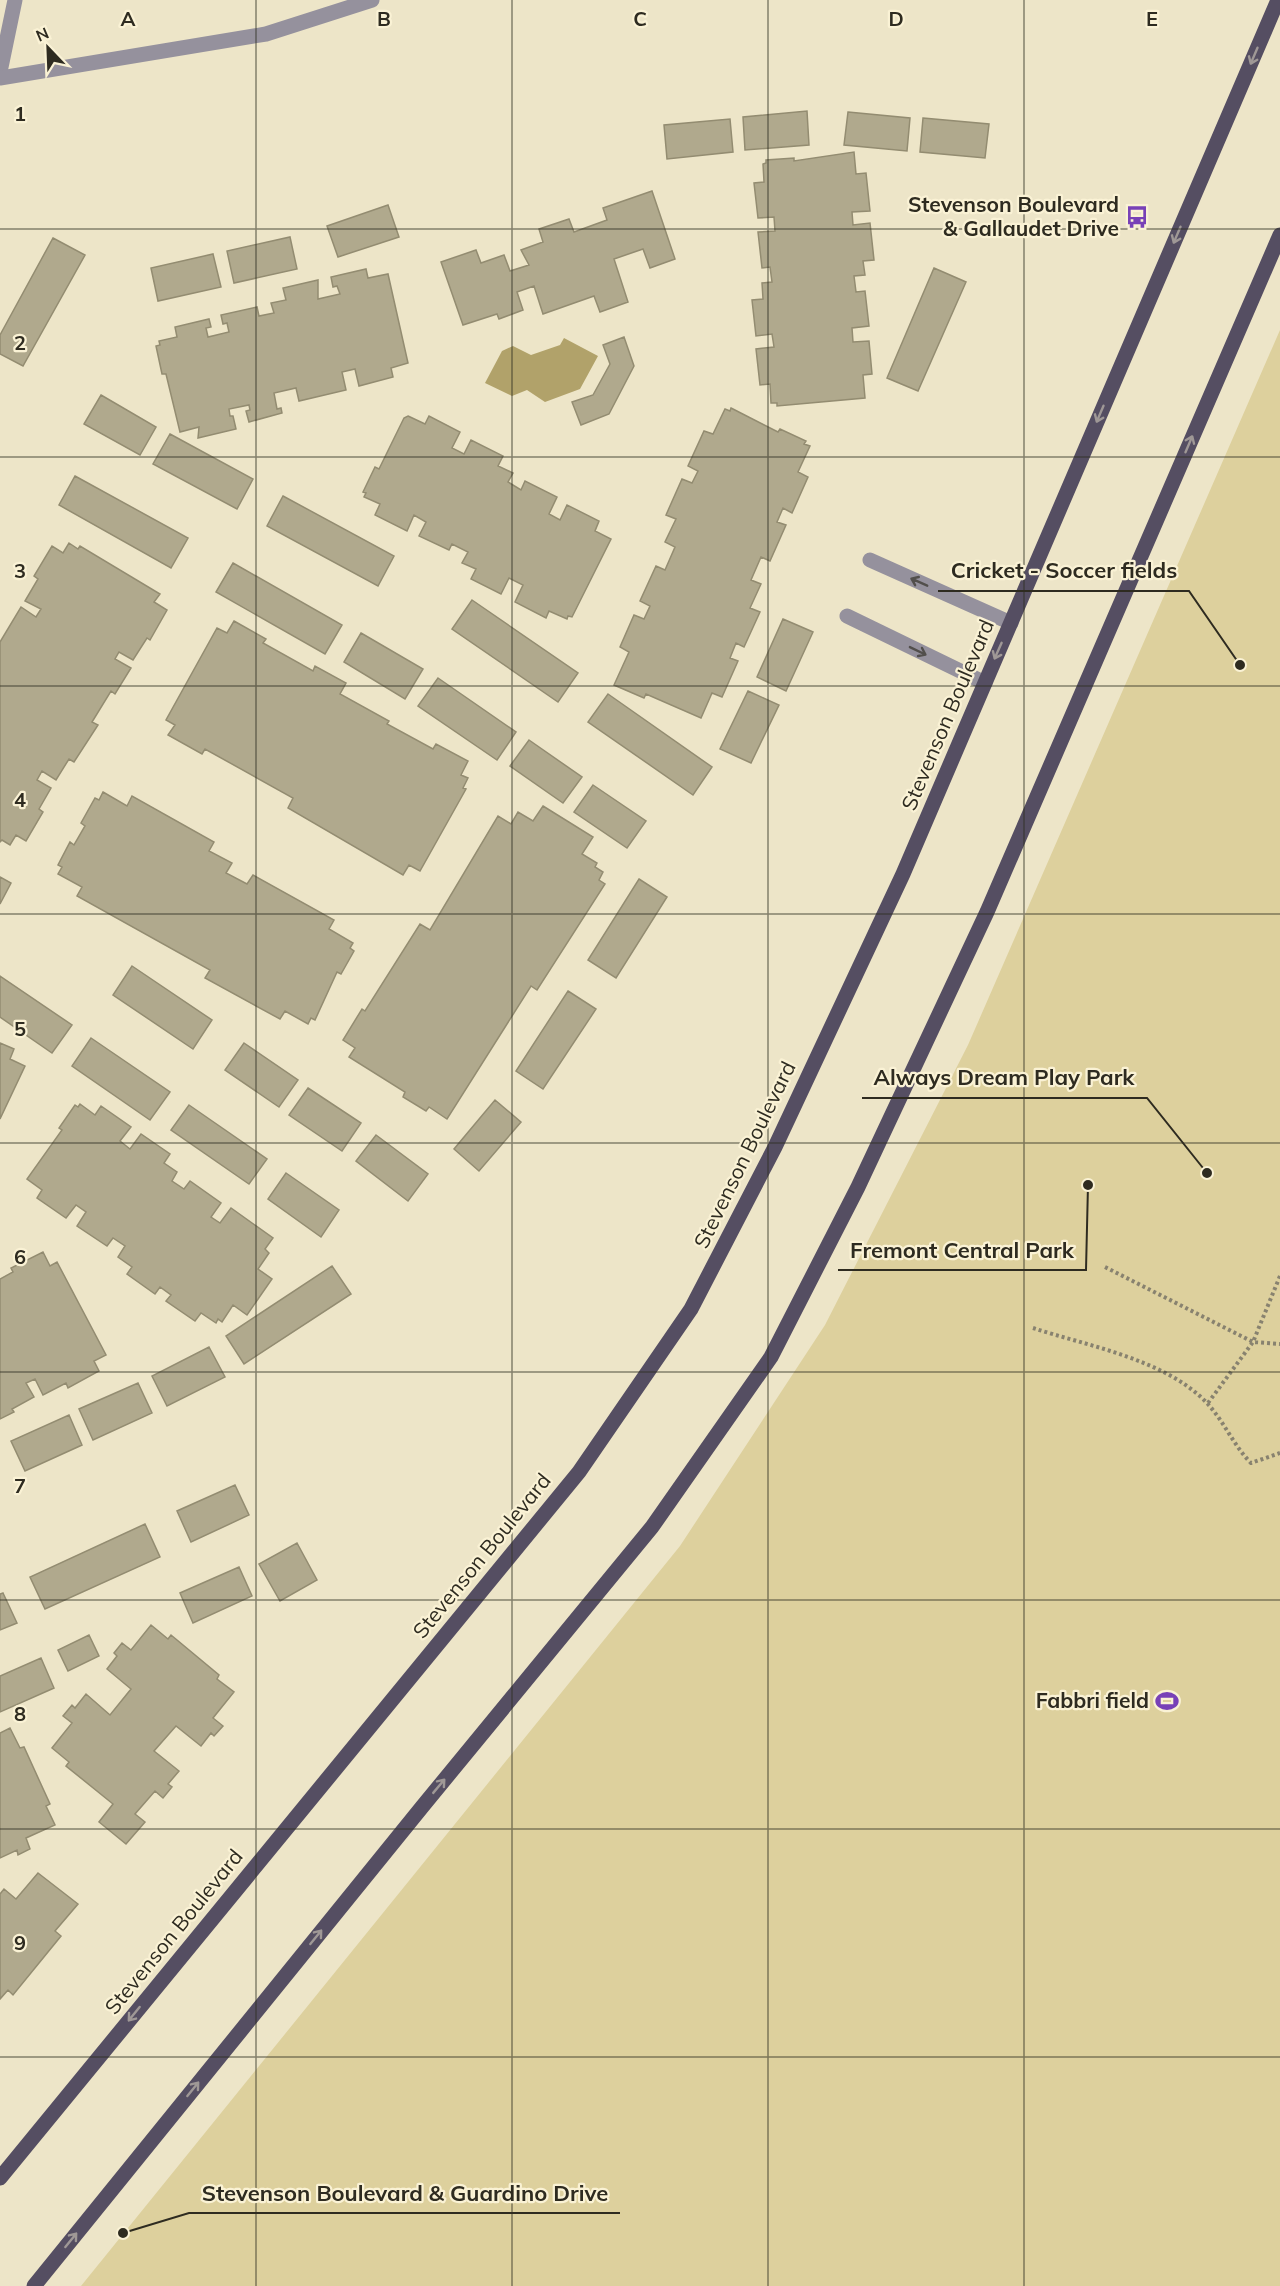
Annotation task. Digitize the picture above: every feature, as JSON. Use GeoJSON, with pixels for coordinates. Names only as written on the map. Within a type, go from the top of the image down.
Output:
{"type":"FeatureCollection","features":[{"type":"Feature","properties":{"kind":"main road","name":"Stevenson Boulevard"},"geometry":{"type":"LineString","coordinates":[[0,2178],[579,1472],[691,1309],[775,1147],[888,905],[1011,623],[1276,1]]}},
{"type":"Feature","properties":{"kind":"main road"},"geometry":{"type":"LineString","coordinates":[[34,2286],[414,1816],[652,1527],[771,1357],[858,1187],[987,912],[1280,234]]}},
{"type":"Feature","properties":{"kind":"street"},"geometry":{"type":"LineString","coordinates":[[0,72],[15,0]]}},
{"type":"Feature","properties":{"kind":"street"},"geometry":{"type":"LineString","coordinates":[[0,78],[266,34],[372,0]]}},
{"type":"Feature","properties":{"kind":"street"},"geometry":{"type":"LineString","coordinates":[[870,560],[1011,623]]}},
{"type":"Feature","properties":{"kind":"street"},"geometry":{"type":"LineString","coordinates":[[847,616],[985,683]]}},
{"type":"Feature","properties":{"kind":"path"},"geometry":{"type":"LineString","coordinates":[[1105,1267],[1253,1342],[1280,1344]]}},
{"type":"Feature","properties":{"kind":"path"},"geometry":{"type":"LineString","coordinates":[[1208,1403],[1253,1342],[1280,1276]]}},
{"type":"Feature","properties":{"kind":"path"},"geometry":{"type":"LineString","coordinates":[[1033,1328],[1121,1354],[1170,1376],[1194,1390],[1208,1403],[1225,1430],[1251,1463],[1280,1453]]}},
{"type":"Feature","properties":{"kind":"shaded area"},"geometry":{"type":"Polygon","coordinates":[[[1280,330],[1280,2286],[81,2286],[680,1546],[825,1325],[968,1045],[1280,330]]]}},
{"type":"Feature","properties":{"kind":"shaded area"},"geometry":{"type":"Polygon","coordinates":[[[564,338],[598,356],[580,389],[545,402],[527,390],[512,396],[485,383],[502,351],[513,346],[531,355],[560,345],[564,338]]]}},
{"type":"Feature","properties":{"kind":"building"},"geometry":{"type":"Polygon","coordinates":[[[807,111],[809,145],[745,150],[743,117],[807,111]]]}},
{"type":"Feature","properties":{"kind":"building"},"geometry":{"type":"Polygon","coordinates":[[[848,112],[910,118],[907,151],[844,145],[848,112]]]}},
{"type":"Feature","properties":{"kind":"building"},"geometry":{"type":"Polygon","coordinates":[[[923,118],[989,124],[985,158],[920,152],[923,118]]]}},
{"type":"Feature","properties":{"kind":"building"},"geometry":{"type":"Polygon","coordinates":[[[730,119],[733,152],[667,159],[664,125],[730,119]]]}},
{"type":"Feature","properties":{"kind":"building"},"geometry":{"type":"Polygon","coordinates":[[[854,152],[856,174],[866,173],[870,211],[852,212],[853,225],[870,223],[874,260],[863,261],[865,275],[854,276],[856,292],[865,291],[869,326],[852,328],[853,342],[869,341],[872,374],[863,375],[865,398],[777,406],[777,403],[771,403],[770,384],[760,385],[756,349],[774,347],[772,334],[756,336],[752,300],[763,299],[762,283],[772,282],[770,267],[762,268],[758,232],[775,231],[774,217],[758,218],[754,183],[764,182],[763,164],[766,160],[794,158],[794,161],[854,152]]]}},
{"type":"Feature","properties":{"kind":"building"},"geometry":{"type":"Polygon","coordinates":[[[652,191],[675,259],[650,268],[643,249],[614,259],[628,302],[600,312],[594,296],[543,314],[534,286],[517,292],[523,310],[499,319],[497,314],[463,325],[441,262],[476,250],[481,263],[504,255],[510,271],[529,265],[521,250],[543,242],[539,229],[569,219],[574,232],[607,220],[603,208],[652,191]]]}},
{"type":"Feature","properties":{"kind":"building"},"geometry":{"type":"Polygon","coordinates":[[[388,205],[399,237],[338,257],[327,226],[388,205]]]}},
{"type":"Feature","properties":{"kind":"building"},"geometry":{"type":"Polygon","coordinates":[[[290,237],[297,269],[234,283],[227,251],[290,237]]]}},
{"type":"Feature","properties":{"kind":"building"},"geometry":{"type":"Polygon","coordinates":[[[53,238],[85,255],[23,366],[0,354],[0,335],[53,238]]]}},
{"type":"Feature","properties":{"kind":"building"},"geometry":{"type":"Polygon","coordinates":[[[213,254],[221,287],[158,301],[151,268],[213,254]]]}},
{"type":"Feature","properties":{"kind":"building"},"geometry":{"type":"Polygon","coordinates":[[[934,268],[966,282],[918,391],[887,378],[934,268]]]}},
{"type":"Feature","properties":{"kind":"building"},"geometry":{"type":"Polygon","coordinates":[[[366,269],[368,278],[388,274],[408,363],[391,368],[393,377],[359,386],[355,369],[342,372],[346,390],[299,401],[296,388],[274,393],[277,409],[281,408],[282,413],[249,422],[246,411],[250,410],[249,405],[229,409],[236,429],[198,438],[199,427],[180,432],[166,374],[162,374],[156,346],[160,345],[159,341],[177,337],[175,327],[209,319],[211,327],[206,328],[208,337],[229,332],[227,323],[223,324],[221,315],[257,307],[259,316],[274,313],[271,303],[286,300],[283,288],[318,280],[318,299],[340,294],[337,286],[333,287],[331,277],[366,269]]]}},
{"type":"Feature","properties":{"kind":"building"},"geometry":{"type":"Polygon","coordinates":[[[624,337],[634,366],[609,414],[581,425],[572,402],[593,395],[610,364],[603,345],[624,337]]]}},
{"type":"Feature","properties":{"kind":"building"},"geometry":{"type":"Polygon","coordinates":[[[101,395],[156,427],[140,455],[84,424],[101,395]]]}},
{"type":"Feature","properties":{"kind":"building"},"geometry":{"type":"Polygon","coordinates":[[[731,408],[778,432],[780,429],[806,441],[804,444],[810,446],[798,472],[808,477],[792,513],[783,508],[777,522],[786,525],[770,561],[761,557],[751,580],[761,584],[750,608],[760,612],[744,647],[736,643],[730,658],[738,661],[722,697],[712,693],[701,718],[646,694],[644,698],[614,685],[629,652],[620,647],[634,615],[644,619],[650,606],[640,601],[656,566],[665,570],[675,547],[665,542],[676,519],[666,515],[682,479],[692,483],[698,471],[688,466],[704,431],[713,434],[725,409],[730,411],[731,408]]]}},
{"type":"Feature","properties":{"kind":"building"},"geometry":{"type":"Polygon","coordinates":[[[408,416],[425,424],[429,416],[460,432],[452,448],[464,454],[471,440],[503,456],[498,466],[513,473],[508,482],[521,490],[525,481],[557,497],[549,514],[560,520],[567,505],[599,521],[595,531],[611,539],[572,617],[568,616],[567,619],[549,611],[546,618],[515,602],[523,585],[509,578],[501,594],[471,579],[476,569],[462,563],[468,552],[452,544],[449,550],[419,536],[426,522],[414,515],[407,531],[375,515],[380,504],[364,497],[366,493],[363,492],[375,467],[379,469],[404,418],[408,416]]]}},
{"type":"Feature","properties":{"kind":"building"},"geometry":{"type":"Polygon","coordinates":[[[170,434],[253,479],[237,509],[153,464],[170,434]]]}},
{"type":"Feature","properties":{"kind":"building"},"geometry":{"type":"Polygon","coordinates":[[[75,476],[188,538],[171,568],[59,505],[75,476]]]}},
{"type":"Feature","properties":{"kind":"building"},"geometry":{"type":"Polygon","coordinates":[[[283,496],[394,556],[378,586],[267,526],[283,496]]]}},
{"type":"Feature","properties":{"kind":"building"},"geometry":{"type":"Polygon","coordinates":[[[69,543],[78,549],[80,546],[160,594],[154,602],[167,610],[150,640],[147,638],[133,660],[119,652],[115,659],[131,668],[115,694],[111,691],[92,722],[98,725],[74,762],[69,759],[56,780],[42,771],[37,780],[51,788],[39,809],[43,812],[26,841],[16,835],[10,845],[2,840],[0,842],[0,642],[21,607],[36,617],[41,609],[25,601],[38,579],[34,576],[52,546],[63,553],[69,543]]]}},
{"type":"Feature","properties":{"kind":"building"},"geometry":{"type":"Polygon","coordinates":[[[233,563],[342,625],[325,654],[216,592],[233,563]]]}},
{"type":"Feature","properties":{"kind":"building"},"geometry":{"type":"Polygon","coordinates":[[[472,600],[578,673],[558,702],[452,629],[472,600]]]}},
{"type":"Feature","properties":{"kind":"building"},"geometry":{"type":"Polygon","coordinates":[[[783,619],[813,632],[786,691],[757,677],[783,619]]]}},
{"type":"Feature","properties":{"kind":"building"},"geometry":{"type":"Polygon","coordinates":[[[234,621],[266,639],[263,643],[313,671],[315,666],[346,683],[340,694],[389,721],[387,724],[433,749],[436,744],[468,761],[461,775],[468,778],[463,788],[466,789],[420,871],[409,865],[403,875],[288,808],[293,798],[205,749],[202,754],[168,735],[175,725],[166,720],[217,628],[227,633],[234,621]]]}},
{"type":"Feature","properties":{"kind":"building"},"geometry":{"type":"Polygon","coordinates":[[[361,633],[423,669],[405,699],[344,662],[361,633]]]}},
{"type":"Feature","properties":{"kind":"building"},"geometry":{"type":"Polygon","coordinates":[[[438,678],[516,732],[497,760],[418,706],[438,678]]]}},
{"type":"Feature","properties":{"kind":"building"},"geometry":{"type":"Polygon","coordinates":[[[748,691],[779,705],[751,763],[720,749],[748,691]]]}},
{"type":"Feature","properties":{"kind":"building"},"geometry":{"type":"Polygon","coordinates":[[[608,694],[712,767],[693,795],[588,722],[608,694]]]}},
{"type":"Feature","properties":{"kind":"building"},"geometry":{"type":"Polygon","coordinates":[[[529,740],[582,777],[563,803],[510,766],[529,740]]]}},
{"type":"Feature","properties":{"kind":"building"},"geometry":{"type":"Polygon","coordinates":[[[593,785],[646,821],[627,848],[574,812],[593,785]]]}},
{"type":"Feature","properties":{"kind":"building"},"geometry":{"type":"Polygon","coordinates":[[[103,792],[127,806],[132,796],[214,842],[209,851],[232,863],[226,873],[247,884],[253,875],[334,920],[329,929],[353,943],[350,948],[354,951],[341,974],[337,972],[315,1020],[311,1018],[308,1024],[285,1011],[280,1019],[205,978],[210,970],[77,896],[82,887],[58,874],[62,867],[58,865],[70,842],[74,845],[85,826],[81,823],[95,798],[99,800],[103,792]]]}},
{"type":"Feature","properties":{"kind":"building"},"geometry":{"type":"Polygon","coordinates":[[[543,806],[593,837],[582,854],[597,863],[595,867],[603,872],[599,880],[605,884],[537,990],[531,986],[447,1119],[429,1107],[426,1111],[403,1097],[405,1092],[349,1057],[355,1048],[343,1040],[362,1009],[365,1011],[420,924],[430,930],[498,816],[511,824],[518,812],[533,821],[543,806]]]}},
{"type":"Feature","properties":{"kind":"building"},"geometry":{"type":"Polygon","coordinates":[[[0,877],[11,883],[0,904],[0,877]]]}},
{"type":"Feature","properties":{"kind":"building"},"geometry":{"type":"Polygon","coordinates":[[[639,879],[667,897],[616,978],[588,960],[639,879]]]}},
{"type":"Feature","properties":{"kind":"building"},"geometry":{"type":"Polygon","coordinates":[[[132,966],[212,1020],[193,1049],[113,995],[132,966]]]}},
{"type":"Feature","properties":{"kind":"building"},"geometry":{"type":"Polygon","coordinates":[[[0,976],[72,1025],[52,1053],[0,1017],[0,976]]]}},
{"type":"Feature","properties":{"kind":"building"},"geometry":{"type":"Polygon","coordinates":[[[568,991],[596,1009],[543,1089],[516,1071],[568,991]]]}},
{"type":"Feature","properties":{"kind":"building"},"geometry":{"type":"Polygon","coordinates":[[[91,1038],[170,1092],[150,1120],[72,1066],[91,1038]]]}},
{"type":"Feature","properties":{"kind":"building"},"geometry":{"type":"Polygon","coordinates":[[[0,1043],[14,1049],[10,1059],[25,1066],[0,1119],[0,1043]]]}},
{"type":"Feature","properties":{"kind":"building"},"geometry":{"type":"Polygon","coordinates":[[[244,1043],[298,1080],[279,1107],[225,1070],[244,1043]]]}},
{"type":"Feature","properties":{"kind":"building"},"geometry":{"type":"Polygon","coordinates":[[[308,1088],[361,1123],[342,1151],[289,1115],[308,1088]]]}},
{"type":"Feature","properties":{"kind":"building"},"geometry":{"type":"Polygon","coordinates":[[[495,1100],[521,1122],[479,1171],[454,1149],[495,1100]]]}},
{"type":"Feature","properties":{"kind":"building"},"geometry":{"type":"Polygon","coordinates":[[[80,1104],[95,1115],[101,1106],[131,1127],[120,1141],[130,1149],[141,1134],[170,1154],[164,1163],[177,1172],[172,1181],[184,1189],[190,1181],[221,1203],[211,1217],[220,1223],[231,1208],[273,1238],[265,1249],[269,1253],[258,1269],[272,1279],[247,1315],[233,1305],[222,1322],[218,1319],[216,1323],[201,1313],[195,1321],[166,1301],[171,1295],[160,1287],[155,1294],[127,1274],[132,1267],[118,1257],[125,1246],[113,1238],[107,1246],[77,1226],[86,1212],[76,1205],[66,1218],[37,1198],[42,1190],[27,1179],[62,1130],[59,1128],[75,1105],[78,1107],[80,1104]]]}},
{"type":"Feature","properties":{"kind":"building"},"geometry":{"type":"Polygon","coordinates":[[[189,1105],[267,1159],[249,1184],[171,1130],[189,1105]]]}},
{"type":"Feature","properties":{"kind":"building"},"geometry":{"type":"Polygon","coordinates":[[[376,1135],[428,1174],[408,1201],[356,1161],[376,1135]]]}},
{"type":"Feature","properties":{"kind":"building"},"geometry":{"type":"Polygon","coordinates":[[[286,1173],[339,1210],[321,1237],[268,1199],[286,1173]]]}},
{"type":"Feature","properties":{"kind":"building"},"geometry":{"type":"Polygon","coordinates":[[[43,1252],[50,1266],[57,1262],[106,1355],[94,1361],[99,1371],[68,1388],[66,1383],[43,1395],[35,1379],[26,1383],[34,1397],[12,1409],[14,1412],[0,1419],[0,1279],[13,1272],[11,1268],[43,1252]]]}},
{"type":"Feature","properties":{"kind":"building"},"geometry":{"type":"Polygon","coordinates":[[[332,1266],[351,1294],[244,1364],[226,1336],[332,1266]]]}},
{"type":"Feature","properties":{"kind":"building"},"geometry":{"type":"Polygon","coordinates":[[[209,1347],[225,1377],[167,1406],[152,1376],[209,1347]]]}},
{"type":"Feature","properties":{"kind":"building"},"geometry":{"type":"Polygon","coordinates":[[[138,1383],[152,1413],[93,1440],[79,1409],[138,1383]]]}},
{"type":"Feature","properties":{"kind":"building"},"geometry":{"type":"Polygon","coordinates":[[[69,1415],[82,1445],[25,1471],[11,1441],[69,1415]]]}},
{"type":"Feature","properties":{"kind":"building"},"geometry":{"type":"Polygon","coordinates":[[[235,1485],[249,1515],[191,1542],[177,1511],[235,1485]]]}},
{"type":"Feature","properties":{"kind":"building"},"geometry":{"type":"Polygon","coordinates":[[[145,1524],[160,1557],[45,1609],[30,1577],[145,1524]]]}},
{"type":"Feature","properties":{"kind":"building"},"geometry":{"type":"Polygon","coordinates":[[[297,1543],[317,1580],[280,1601],[259,1564],[297,1543]]]}},
{"type":"Feature","properties":{"kind":"building"},"geometry":{"type":"Polygon","coordinates":[[[239,1567],[252,1596],[193,1623],[180,1593],[239,1567]]]}},
{"type":"Feature","properties":{"kind":"building"},"geometry":{"type":"Polygon","coordinates":[[[3,1593],[17,1623],[0,1630],[0,1594],[3,1593]]]}},
{"type":"Feature","properties":{"kind":"building"},"geometry":{"type":"Polygon","coordinates":[[[151,1625],[168,1639],[171,1635],[219,1675],[217,1679],[234,1692],[213,1718],[223,1726],[214,1736],[211,1733],[201,1746],[176,1726],[154,1751],[179,1771],[168,1784],[172,1787],[163,1798],[155,1791],[135,1814],[145,1822],[126,1844],[99,1822],[113,1804],[66,1766],[69,1762],[52,1748],[72,1723],[63,1716],[72,1705],[75,1708],[86,1694],[110,1715],[131,1689],[107,1669],[117,1656],[114,1653],[122,1643],[131,1650],[151,1625]]]}},
{"type":"Feature","properties":{"kind":"building"},"geometry":{"type":"Polygon","coordinates":[[[89,1635],[99,1656],[68,1671],[58,1650],[89,1635]]]}},
{"type":"Feature","properties":{"kind":"building"},"geometry":{"type":"Polygon","coordinates":[[[41,1658],[54,1688],[0,1712],[0,1676],[41,1658]]]}},
{"type":"Feature","properties":{"kind":"building"},"geometry":{"type":"Polygon","coordinates":[[[10,1728],[20,1748],[24,1747],[50,1804],[46,1806],[55,1825],[26,1838],[30,1849],[18,1855],[17,1850],[0,1858],[0,1733],[10,1728]]]}},
{"type":"Feature","properties":{"kind":"building"},"geometry":{"type":"Polygon","coordinates":[[[38,1873],[78,1904],[55,1931],[61,1936],[13,1995],[8,1990],[0,1999],[0,1894],[4,1889],[16,1899],[38,1873]]]}},
{"type":"Feature","properties":{"kind":"place","name":"Stevenson Boulevard & Gallaudet Drive"},"geometry":{"type":"Point","coordinates":[1137,217]}},
{"type":"Feature","properties":{"kind":"place","name":"Cricket - Soccer fields"},"geometry":{"type":"Point","coordinates":[1240,665]}},
{"type":"Feature","properties":{"kind":"place","name":"Always Dream Play Park"},"geometry":{"type":"Point","coordinates":[1207,1173]}},
{"type":"Feature","properties":{"kind":"place","name":"Fremont Central Park"},"geometry":{"type":"Point","coordinates":[1088,1185]}},
{"type":"Feature","properties":{"kind":"place","name":"Fabbri field"},"geometry":{"type":"Point","coordinates":[1167,1701]}},
{"type":"Feature","properties":{"kind":"place","name":"Stevenson Boulevard & Guardino Drive"},"geometry":{"type":"Point","coordinates":[123,2233]}}]}
